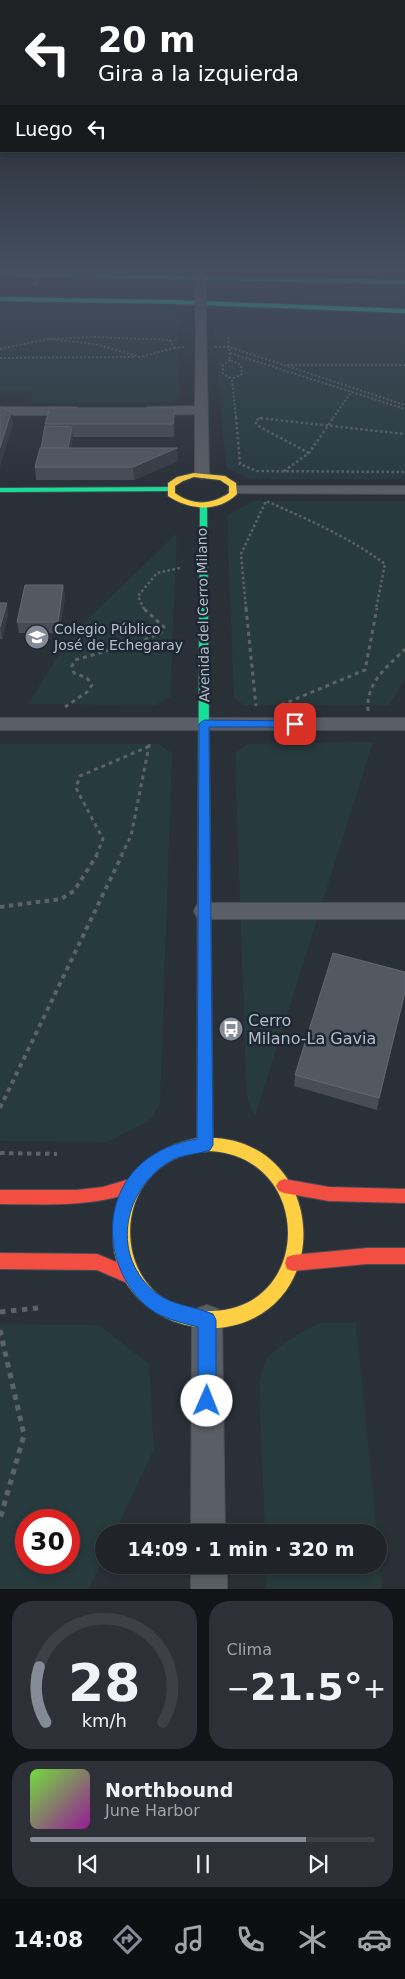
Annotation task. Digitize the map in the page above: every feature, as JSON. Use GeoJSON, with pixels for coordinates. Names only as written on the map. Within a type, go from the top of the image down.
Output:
{"type":"FeatureCollection","features":[{"type":"Feature","properties":{"kind":"main road"},"geometry":{"type":"LineString","coordinates":[[0,490],[170,489],[180,479],[202,475],[222,478],[233,485],[235,490],[228,499],[203,506],[182,503],[170,494],[170,489]]}},
{"type":"Feature","properties":{"kind":"main road","name":"Avenida del Cerro Milano"},"geometry":{"type":"LineString","coordinates":[[203,506],[205,1145]]}},
{"type":"Feature","properties":{"kind":"main road"},"geometry":{"type":"LineString","coordinates":[[205,1145],[235,1149],[262,1163],[284,1186],[295,1210],[299,1236],[293,1263],[273,1294],[240,1315],[207,1320],[174,1313],[150,1298],[132,1277],[120,1246],[121,1214],[133,1185],[147,1169],[164,1156],[183,1148],[205,1145]]}},
{"type":"Feature","properties":{"kind":"main road"},"geometry":{"type":"LineString","coordinates":[[0,1197],[77,1197],[103,1194],[133,1185]]}},
{"type":"Feature","properties":{"kind":"main road"},"geometry":{"type":"LineString","coordinates":[[284,1186],[312,1193],[360,1197],[405,1196]]}},
{"type":"Feature","properties":{"kind":"main road"},"geometry":{"type":"LineString","coordinates":[[293,1263],[367,1256],[405,1256]]}},
{"type":"Feature","properties":{"kind":"main road"},"geometry":{"type":"LineString","coordinates":[[0,1261],[97,1262],[132,1277]]}},
{"type":"Feature","properties":{"kind":"street"},"geometry":{"type":"LineString","coordinates":[[201,344],[202,475]]}},
{"type":"Feature","properties":{"kind":"street"},"geometry":{"type":"LineString","coordinates":[[136,411],[201,410]]}},
{"type":"Feature","properties":{"kind":"street"},"geometry":{"type":"LineString","coordinates":[[0,411],[90,411]]}},
{"type":"Feature","properties":{"kind":"street"},"geometry":{"type":"LineString","coordinates":[[235,490],[405,490]]}},
{"type":"Feature","properties":{"kind":"street"},"geometry":{"type":"LineString","coordinates":[[0,724],[405,724]]}},
{"type":"Feature","properties":{"kind":"street"},"geometry":{"type":"LineString","coordinates":[[205,911],[405,910]]}},
{"type":"Feature","properties":{"kind":"street"},"geometry":{"type":"LineString","coordinates":[[207,1320],[208,1524]]}},
{"type":"Feature","properties":{"kind":"street"},"geometry":{"type":"LineString","coordinates":[[209,1574],[209,1589]]}},
{"type":"Feature","properties":{"kind":"path"},"geometry":{"type":"LineString","coordinates":[[0,350],[29,344]]}},
{"type":"Feature","properties":{"kind":"path"},"geometry":{"type":"LineString","coordinates":[[96,344],[140,357]]}},
{"type":"Feature","properties":{"kind":"path"},"geometry":{"type":"LineString","coordinates":[[172,344],[174,348]]}},
{"type":"Feature","properties":{"kind":"path"},"geometry":{"type":"LineString","coordinates":[[0,358],[140,357],[174,348],[186,347]]}},
{"type":"Feature","properties":{"kind":"path"},"geometry":{"type":"LineString","coordinates":[[215,347],[229,347],[405,409]]}},
{"type":"Feature","properties":{"kind":"path"},"geometry":{"type":"LineString","coordinates":[[229,347],[230,360]]}},
{"type":"Feature","properties":{"kind":"path"},"geometry":{"type":"LineString","coordinates":[[230,354],[251,358],[405,405]]}},
{"type":"Feature","properties":{"kind":"path"},"geometry":{"type":"LineString","coordinates":[[230,360],[241,365],[242,374],[232,379]]}},
{"type":"Feature","properties":{"kind":"path"},"geometry":{"type":"LineString","coordinates":[[230,360],[223,365],[223,374],[232,379]]}},
{"type":"Feature","properties":{"kind":"path"},"geometry":{"type":"LineString","coordinates":[[284,365],[405,364]]}},
{"type":"Feature","properties":{"kind":"path"},"geometry":{"type":"LineString","coordinates":[[232,379],[239,463],[257,471],[405,472]]}},
{"type":"Feature","properties":{"kind":"path"},"geometry":{"type":"LineString","coordinates":[[284,472],[309,453],[353,390]]}},
{"type":"Feature","properties":{"kind":"path"},"geometry":{"type":"LineString","coordinates":[[309,453],[260,427],[255,422],[259,418],[405,434]]}},
{"type":"Feature","properties":{"kind":"path"},"geometry":{"type":"LineString","coordinates":[[256,706],[241,554],[266,501],[316,523],[382,560],[385,564],[365,670],[281,705]]}},
{"type":"Feature","properties":{"kind":"path"},"geometry":{"type":"LineString","coordinates":[[65,707],[87,692],[92,685],[87,678],[74,673],[72,666],[75,660],[122,645],[149,640],[163,632],[164,626],[158,619],[144,611],[139,605],[138,596],[157,573],[180,568]]}},
{"type":"Feature","properties":{"kind":"path"},"geometry":{"type":"LineString","coordinates":[[371,724],[367,705],[370,686],[379,673],[405,649]]}},
{"type":"Feature","properties":{"kind":"path"},"geometry":{"type":"LineString","coordinates":[[0,1108],[131,836],[150,740]]}},
{"type":"Feature","properties":{"kind":"path"},"geometry":{"type":"LineString","coordinates":[[0,907],[11,904],[61,899],[74,891],[98,854],[103,839],[76,788],[80,776],[150,746]]}},
{"type":"Feature","properties":{"kind":"path"},"geometry":{"type":"LineString","coordinates":[[0,1153],[57,1154]]}},
{"type":"Feature","properties":{"kind":"path"},"geometry":{"type":"LineString","coordinates":[[0,1312],[38,1308]]}},
{"type":"Feature","properties":{"kind":"path"},"geometry":{"type":"LineString","coordinates":[[0,1330],[24,1436],[0,1519]]}},
{"type":"Feature","properties":{"kind":"green space"},"geometry":{"type":"Polygon","coordinates":[[[0,344],[178,344],[180,399],[172,402],[31,403],[33,391],[0,391],[0,344]]]}},
{"type":"Feature","properties":{"kind":"green space"},"geometry":{"type":"Polygon","coordinates":[[[215,344],[405,344],[405,479],[249,479],[226,467],[215,344]]]}},
{"type":"Feature","properties":{"kind":"green space"},"geometry":{"type":"Polygon","coordinates":[[[253,501],[405,501],[405,679],[389,705],[244,705],[234,698],[227,516],[253,501]]]}},
{"type":"Feature","properties":{"kind":"green space"},"geometry":{"type":"Polygon","coordinates":[[[177,533],[170,697],[156,705],[28,704],[59,654],[88,619],[177,533]]]}},
{"type":"Feature","properties":{"kind":"green space"},"geometry":{"type":"Polygon","coordinates":[[[373,742],[255,1116],[248,1101],[246,1081],[235,753],[248,744],[373,742]]]}},
{"type":"Feature","properties":{"kind":"green space"},"geometry":{"type":"Polygon","coordinates":[[[0,744],[159,744],[172,753],[160,1104],[151,1119],[108,1142],[0,1141],[0,744]]]}},
{"type":"Feature","properties":{"kind":"green space"},"geometry":{"type":"Polygon","coordinates":[[[320,1323],[356,1323],[376,1524],[265,1524],[259,1384],[266,1361],[270,1355],[320,1323]]]}},
{"type":"Feature","properties":{"kind":"green space"},"geometry":{"type":"Polygon","coordinates":[[[0,1324],[99,1325],[149,1364],[154,1449],[119,1524],[95,1524],[96,1574],[89,1589],[0,1589],[0,1324]]]}},
{"type":"Feature","properties":{"kind":"green space"},"geometry":{"type":"Polygon","coordinates":[[[266,1574],[381,1574],[382,1589],[267,1589],[266,1574]]]}},
{"type":"Feature","properties":{"kind":"building"},"geometry":{"type":"Polygon","coordinates":[[[0,407],[11,412],[0,448],[0,407]]]}},
{"type":"Feature","properties":{"kind":"building"},"geometry":{"type":"Polygon","coordinates":[[[50,408],[175,408],[173,424],[45,424],[50,408]]]}},
{"type":"Feature","properties":{"kind":"building"},"geometry":{"type":"Polygon","coordinates":[[[45,426],[72,427],[68,448],[41,448],[45,426]]]}},
{"type":"Feature","properties":{"kind":"building"},"geometry":{"type":"Polygon","coordinates":[[[40,448],[177,448],[133,467],[35,467],[40,448]]]}},
{"type":"Feature","properties":{"kind":"building"},"geometry":{"type":"Polygon","coordinates":[[[25,585],[63,585],[58,622],[17,622],[25,585]]]}},
{"type":"Feature","properties":{"kind":"building"},"geometry":{"type":"Polygon","coordinates":[[[0,603],[7,603],[0,627],[0,603]]]}},
{"type":"Feature","properties":{"kind":"building"},"geometry":{"type":"Polygon","coordinates":[[[333,953],[405,972],[405,992],[379,1098],[295,1075],[333,953]]]}},
{"type":"Feature","properties":{"kind":"traffic: fast"},"geometry":{"type":"LineString","coordinates":[[0,490],[170,489]]}},
{"type":"Feature","properties":{"kind":"traffic: fast"},"geometry":{"type":"LineString","coordinates":[[203,506],[204,845]]}},
{"type":"Feature","properties":{"kind":"traffic: slow"},"geometry":{"type":"LineString","coordinates":[[194,475],[222,478],[233,485],[233,494],[218,502],[202,505],[186,503],[171,494],[171,485],[180,479],[194,475]]}},
{"type":"Feature","properties":{"kind":"traffic: slow"},"geometry":{"type":"LineString","coordinates":[[209,1144],[243,1151],[265,1164],[277,1176],[290,1198],[297,1232],[290,1266],[277,1288],[265,1300],[243,1313],[209,1320],[175,1313],[153,1300],[141,1288],[128,1266],[121,1232],[128,1198],[141,1176],[153,1164],[175,1151],[209,1144]]}},
{"type":"Feature","properties":{"kind":"traffic: jam"},"geometry":{"type":"LineString","coordinates":[[204,845],[205,1145]]}},
{"type":"Feature","properties":{"kind":"traffic: jam"},"geometry":{"type":"LineString","coordinates":[[0,1197],[77,1197],[103,1194],[133,1185]]}},
{"type":"Feature","properties":{"kind":"traffic: jam"},"geometry":{"type":"LineString","coordinates":[[284,1186],[329,1194],[405,1196]]}},
{"type":"Feature","properties":{"kind":"traffic: jam"},"geometry":{"type":"LineString","coordinates":[[293,1263],[367,1256],[405,1256]]}},
{"type":"Feature","properties":{"kind":"traffic: jam"},"geometry":{"type":"LineString","coordinates":[[0,1261],[97,1262],[132,1277]]}},
{"type":"Feature","properties":{"kind":"place","name":"Colegio Público José de Echegaray"},"geometry":{"type":"Point","coordinates":[37,637]}},
{"type":"Feature","properties":{"kind":"place","name":"Cerro Milano-La Gavia"},"geometry":{"type":"Point","coordinates":[231,1029]}},
{"type":"Feature","properties":{"kind":"route"},"geometry":{"type":"LineString","coordinates":[[207,1401],[207,1320],[174,1313],[150,1298],[132,1277],[120,1246],[121,1214],[133,1185],[147,1169],[164,1156],[183,1148],[205,1145],[204,724],[295,724]]}}]}
